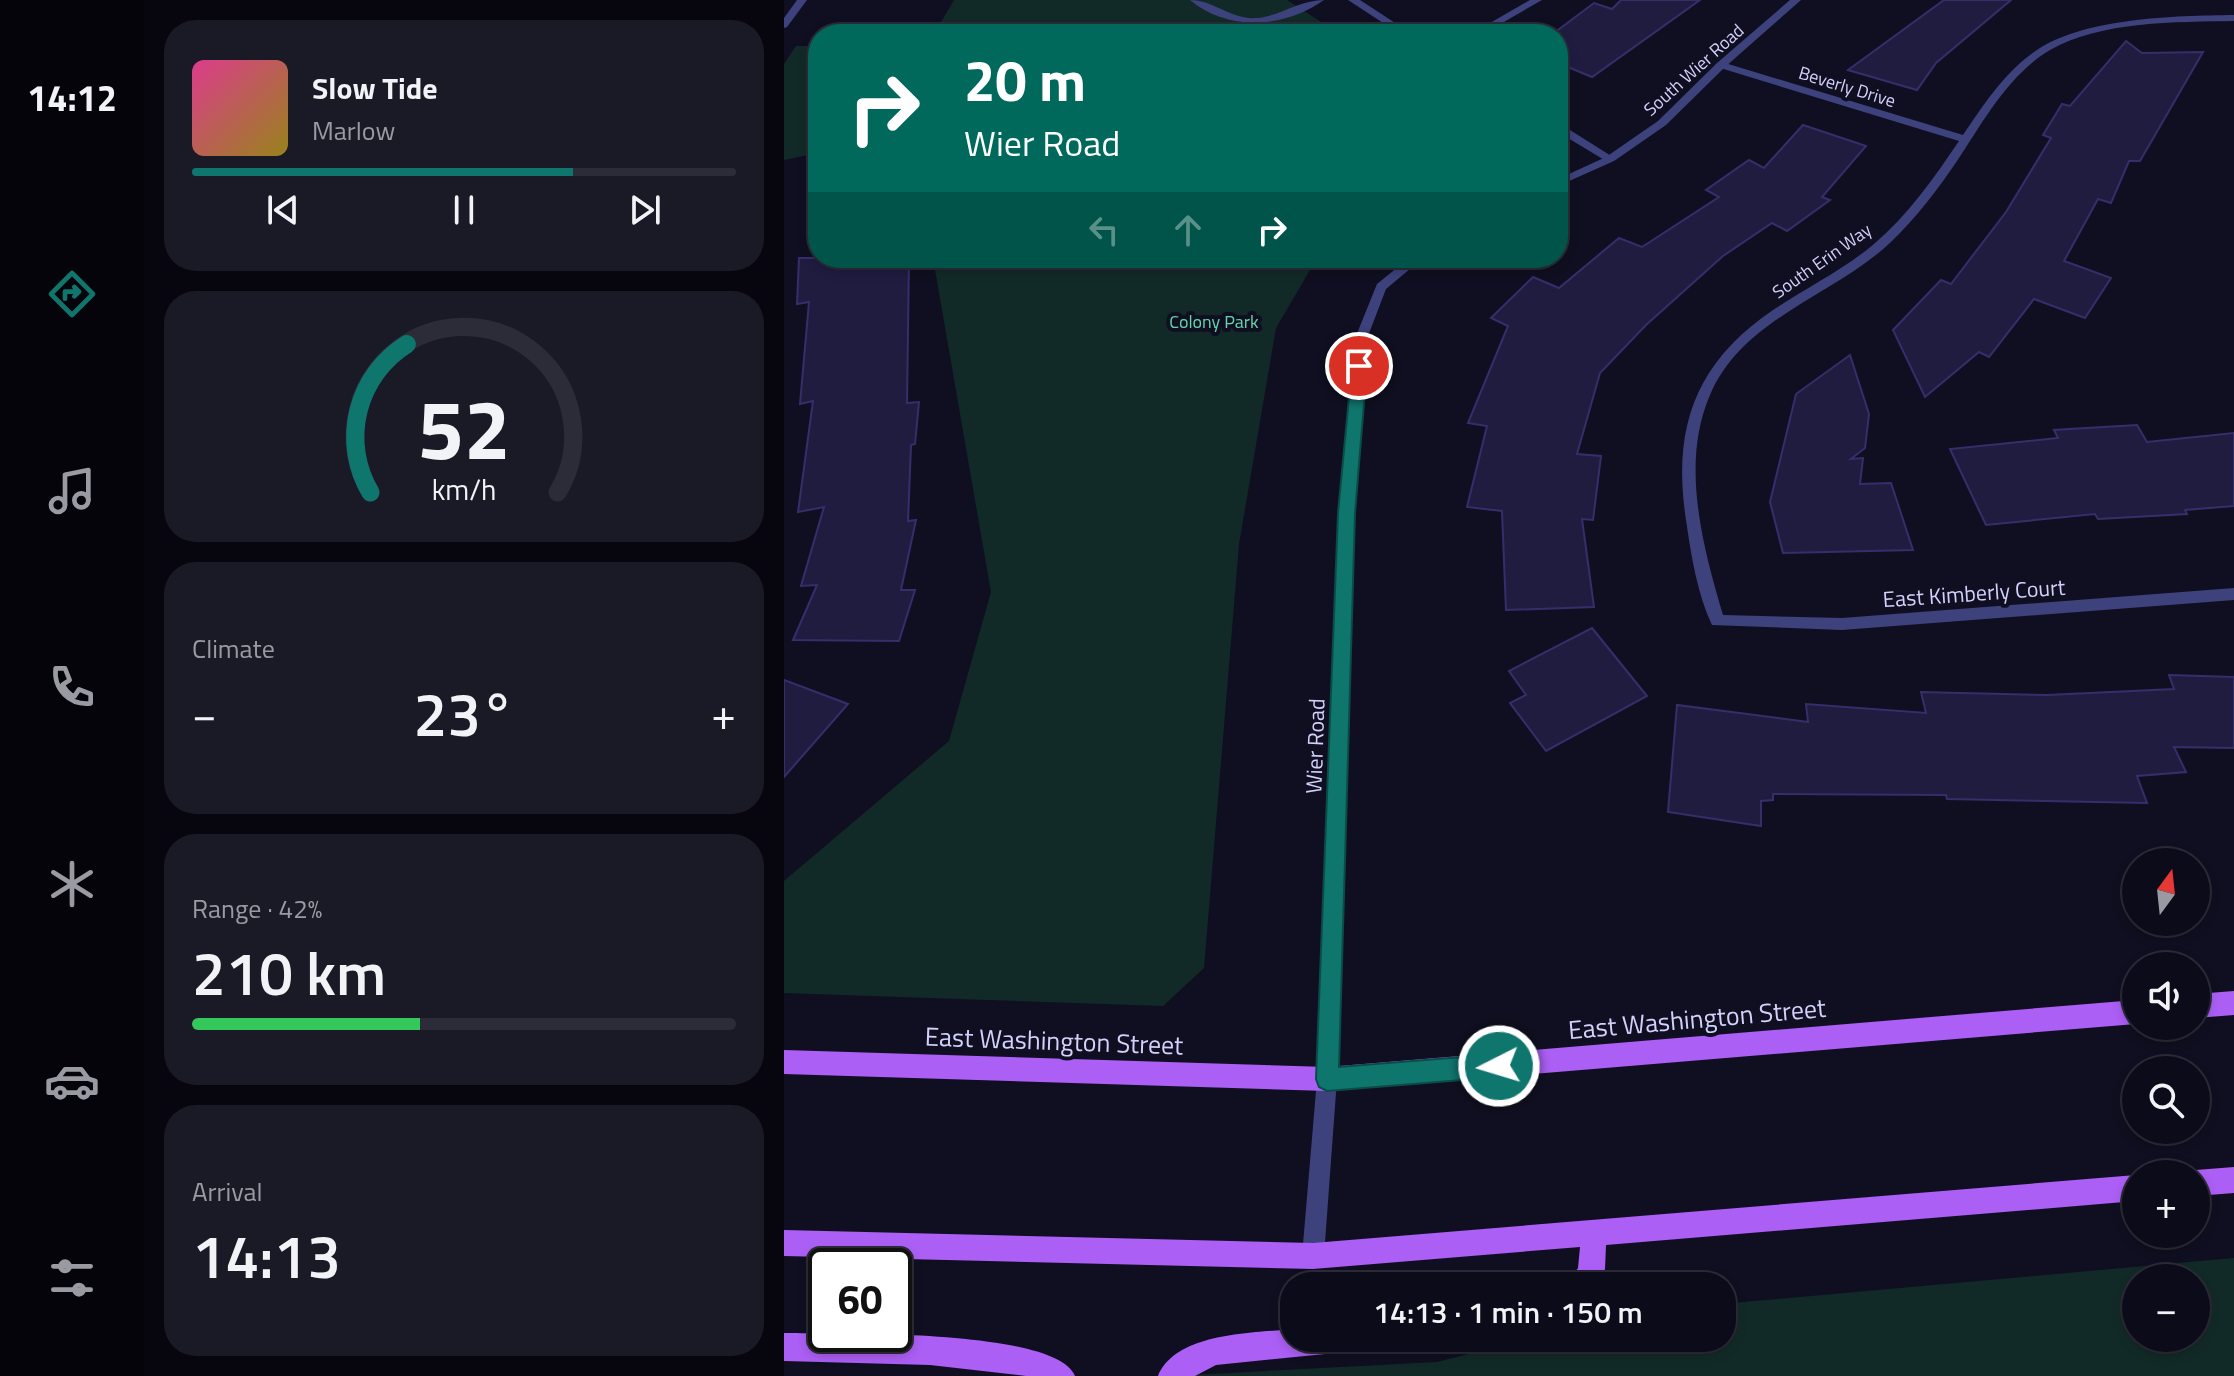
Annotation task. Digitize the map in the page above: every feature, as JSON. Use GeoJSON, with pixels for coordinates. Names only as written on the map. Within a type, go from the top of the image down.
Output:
{"type":"FeatureCollection","features":[{"type":"Feature","properties":{"kind":"main road"},"geometry":{"type":"LineString","coordinates":[[2210,1005],[2234,1003]]}},
{"type":"Feature","properties":{"kind":"main road","name":"East Washington Street"},"geometry":{"type":"LineString","coordinates":[[784,1062],[1327,1079],[2122,1013]]}},
{"type":"Feature","properties":{"kind":"main road"},"geometry":{"type":"LineString","coordinates":[[2210,1182],[2234,1180]]}},
{"type":"Feature","properties":{"kind":"main road"},"geometry":{"type":"LineString","coordinates":[[784,1243],[1313,1256],[2122,1189]]}},
{"type":"Feature","properties":{"kind":"main road"},"geometry":{"type":"LineString","coordinates":[[1590,1272],[1594,1261],[1592,1233]]}},
{"type":"Feature","properties":{"kind":"main road"},"geometry":{"type":"LineString","coordinates":[[1172,1376],[1196,1358],[1216,1351],[1280,1345]]}},
{"type":"Feature","properties":{"kind":"main road"},"geometry":{"type":"LineString","coordinates":[[784,1347],[989,1354],[1031,1360],[1061,1376]]}},
{"type":"Feature","properties":{"kind":"street"},"geometry":{"type":"LineString","coordinates":[[784,25],[802,0]]}},
{"type":"Feature","properties":{"kind":"street"},"geometry":{"type":"LineString","coordinates":[[1195,0],[1217,15],[1253,23],[1275,18],[1319,0]]}},
{"type":"Feature","properties":{"kind":"street"},"geometry":{"type":"LineString","coordinates":[[1353,0],[1391,24]]}},
{"type":"Feature","properties":{"kind":"street"},"geometry":{"type":"LineString","coordinates":[[1494,24],[1537,0]]}},
{"type":"Feature","properties":{"kind":"street","name":"South Wier Road"},"geometry":{"type":"LineString","coordinates":[[1610,159],[1662,123],[1721,65],[1796,0]]}},
{"type":"Feature","properties":{"kind":"street","name":"South Erin Way"},"geometry":{"type":"LineString","coordinates":[[1717,621],[1696,550],[1690,436],[1703,395],[1717,365],[1747,333],[1830,282],[1877,247],[1914,210],[1943,173],[1963,139],[2023,66],[2048,47],[2120,27],[2234,18]]}},
{"type":"Feature","properties":{"kind":"street","name":"Beverly Drive"},"geometry":{"type":"LineString","coordinates":[[1721,65],[1963,139]]}},
{"type":"Feature","properties":{"kind":"street"},"geometry":{"type":"LineString","coordinates":[[1568,133],[1610,159]]}},
{"type":"Feature","properties":{"kind":"street"},"geometry":{"type":"LineString","coordinates":[[1568,178],[1610,159]]}},
{"type":"Feature","properties":{"kind":"street","name":"Wier Road"},"geometry":{"type":"LineString","coordinates":[[1313,1256],[1327,1079],[1346,513],[1362,336],[1381,287],[1405,268]]}},
{"type":"Feature","properties":{"kind":"street","name":"East Kimberly Court"},"geometry":{"type":"LineString","coordinates":[[1717,621],[1842,624],[2234,594]]}},
{"type":"Feature","properties":{"kind":"green space"},"geometry":{"type":"Polygon","coordinates":[[[954,0],[1287,0],[1324,24],[940,24],[954,0]]]}},
{"type":"Feature","properties":{"kind":"green space"},"geometry":{"type":"Polygon","coordinates":[[[796,46],[808,46],[808,155],[784,160],[784,64],[796,46]]]}},
{"type":"Feature","properties":{"kind":"green space","name":"Colony Park"},"geometry":{"type":"Polygon","coordinates":[[[935,268],[1311,268],[1276,328],[1239,544],[1204,968],[1163,1006],[784,993],[784,881],[949,741],[991,592],[935,268]]]}},
{"type":"Feature","properties":{"kind":"green space"},"geometry":{"type":"Polygon","coordinates":[[[2234,1258],[2234,1376],[1173,1376],[1437,1362],[1477,1352],[1736,1352],[1736,1303],[2122,1268],[2122,1352],[2210,1352],[2210,1264],[2167,1264],[2234,1258]]]}},
{"type":"Feature","properties":{"kind":"building"},"geometry":{"type":"Polygon","coordinates":[[[1621,0],[1700,0],[1592,77],[1568,67],[1566,24],[1594,3],[1612,9],[1621,0]]]}},
{"type":"Feature","properties":{"kind":"building"},"geometry":{"type":"Polygon","coordinates":[[[1944,0],[2011,0],[1936,63],[1917,90],[1848,70],[1944,0]]]}},
{"type":"Feature","properties":{"kind":"building"},"geometry":{"type":"Polygon","coordinates":[[[2126,41],[2142,53],[2203,52],[2140,161],[2129,161],[2111,203],[2098,199],[2064,261],[2111,278],[2085,318],[2034,299],[1989,357],[1979,352],[1925,397],[1893,330],[1941,280],[1951,284],[2006,212],[2051,138],[2043,135],[2062,104],[2070,106],[2126,41]]]}},
{"type":"Feature","properties":{"kind":"building"},"geometry":{"type":"Polygon","coordinates":[[[1803,125],[1866,146],[1822,197],[1830,200],[1787,231],[1772,223],[1723,256],[1646,325],[1600,373],[1577,454],[1601,456],[1593,520],[1582,519],[1594,607],[1506,610],[1502,511],[1467,507],[1487,426],[1468,423],[1508,326],[1491,318],[1533,277],[1559,288],[1619,238],[1642,247],[1719,197],[1706,190],[1749,160],[1764,168],[1803,125]]]}},
{"type":"Feature","properties":{"kind":"building"},"geometry":{"type":"Polygon","coordinates":[[[799,258],[808,258],[808,268],[909,268],[907,403],[919,402],[915,444],[911,445],[908,521],[916,520],[901,590],[915,590],[899,641],[793,640],[817,585],[801,586],[824,507],[798,512],[813,401],[800,404],[809,302],[797,304],[799,258]]]}},
{"type":"Feature","properties":{"kind":"building"},"geometry":{"type":"Polygon","coordinates":[[[1850,355],[1869,414],[1865,448],[1851,459],[1863,458],[1860,484],[1891,483],[1913,550],[1783,553],[1770,502],[1796,394],[1850,355]]]}},
{"type":"Feature","properties":{"kind":"building"},"geometry":{"type":"Polygon","coordinates":[[[2137,425],[2147,442],[2234,433],[2234,506],[2185,510],[2187,514],[2098,519],[2095,514],[1986,525],[1950,449],[2058,438],[2054,430],[2137,425]]]}},
{"type":"Feature","properties":{"kind":"building"},"geometry":{"type":"Polygon","coordinates":[[[1592,628],[1647,696],[1546,751],[1510,703],[1526,695],[1509,671],[1592,628]]]}},
{"type":"Feature","properties":{"kind":"building"},"geometry":{"type":"Polygon","coordinates":[[[2169,675],[2234,677],[2234,748],[2174,747],[2186,772],[2137,776],[2147,803],[1947,799],[1946,795],[1773,794],[1773,800],[1761,801],[1761,826],[1668,812],[1677,705],[1808,722],[1806,704],[1926,713],[1921,692],[2047,695],[2174,689],[2169,675]]]}},
{"type":"Feature","properties":{"kind":"building"},"geometry":{"type":"Polygon","coordinates":[[[784,680],[848,704],[784,777],[784,680]]]}},
{"type":"Feature","properties":{"kind":"route"},"geometry":{"type":"LineString","coordinates":[[1359,366],[1346,513],[1327,1079],[1499,1066]]}}]}
